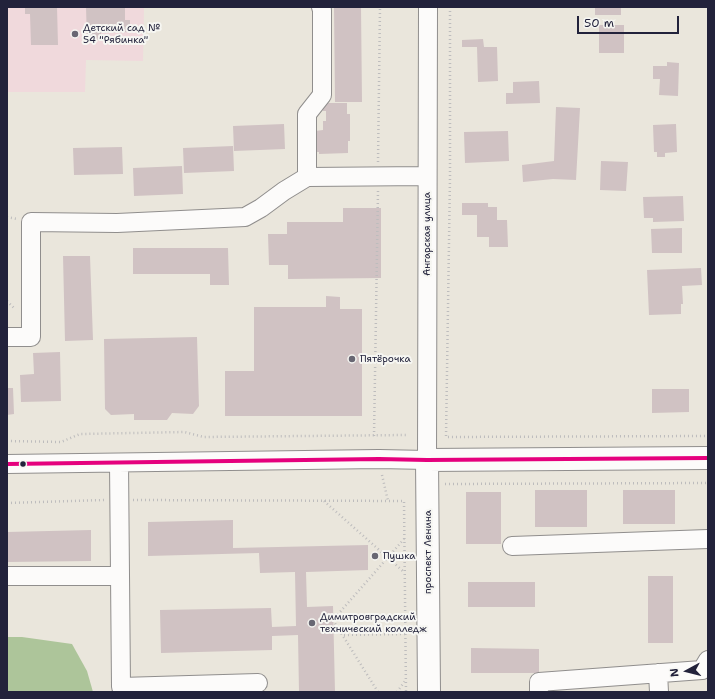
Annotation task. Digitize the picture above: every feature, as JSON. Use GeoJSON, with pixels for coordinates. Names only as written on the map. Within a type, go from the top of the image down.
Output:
{"type":"FeatureCollection","features":[{"type":"Feature","properties":{"kind":"main road"},"geometry":{"type":"LineString","coordinates":[[427,460],[708,458]]}},
{"type":"Feature","properties":{"kind":"main road","name":"проспект Ленина"},"geometry":{"type":"LineString","coordinates":[[427,460],[429,692]]}},
{"type":"Feature","properties":{"kind":"street"},"geometry":{"type":"LineString","coordinates":[[308,177],[307,114],[322,95],[321,7]]}},
{"type":"Feature","properties":{"kind":"street","name":"Ангарская улица"},"geometry":{"type":"LineString","coordinates":[[427,460],[428,7]]}},
{"type":"Feature","properties":{"kind":"street"},"geometry":{"type":"LineString","coordinates":[[7,337],[31,337],[31,222],[118,223],[245,217],[308,177],[427,176]]}},
{"type":"Feature","properties":{"kind":"street"},"geometry":{"type":"LineString","coordinates":[[7,464],[379,459],[427,460]]}},
{"type":"Feature","properties":{"kind":"street"},"geometry":{"type":"LineString","coordinates":[[119,463],[121,687],[258,683]]}},
{"type":"Feature","properties":{"kind":"street"},"geometry":{"type":"LineString","coordinates":[[512,546],[708,539]]}},
{"type":"Feature","properties":{"kind":"street"},"geometry":{"type":"LineString","coordinates":[[7,576],[120,576]]}},
{"type":"Feature","properties":{"kind":"street"},"geometry":{"type":"LineString","coordinates":[[539,692],[539,682],[702,670],[708,660]]}},
{"type":"Feature","properties":{"kind":"street"},"geometry":{"type":"LineString","coordinates":[[658,673],[659,692]]}},
{"type":"Feature","properties":{"kind":"path"},"geometry":{"type":"LineString","coordinates":[[374,436],[380,7]]}},
{"type":"Feature","properties":{"kind":"path"},"geometry":{"type":"LineString","coordinates":[[450,7],[450,177],[446,436],[708,436]]}},
{"type":"Feature","properties":{"kind":"path"},"geometry":{"type":"LineString","coordinates":[[7,441],[62,442],[80,434],[184,432],[204,437],[406,435]]}},
{"type":"Feature","properties":{"kind":"path"},"geometry":{"type":"LineString","coordinates":[[382,472],[388,501]]}},
{"type":"Feature","properties":{"kind":"path"},"geometry":{"type":"LineString","coordinates":[[445,484],[708,483]]}},
{"type":"Feature","properties":{"kind":"path"},"geometry":{"type":"LineString","coordinates":[[7,503],[119,500],[404,501],[406,692]]}},
{"type":"Feature","properties":{"kind":"path"},"geometry":{"type":"LineString","coordinates":[[324,501],[404,573]]}},
{"type":"Feature","properties":{"kind":"path"},"geometry":{"type":"LineString","coordinates":[[378,692],[333,620],[404,539]]}},
{"type":"Feature","properties":{"kind":"path"},"geometry":{"type":"LineString","coordinates":[[343,635],[405,634]]}},
{"type":"Feature","properties":{"kind":"path"},"geometry":{"type":"LineString","coordinates":[[397,692],[405,680]]}},
{"type":"Feature","properties":{"kind":"shaded area","name":"Детский сад № 54 \"Рябинка\""},"geometry":{"type":"Polygon","coordinates":[[[7,7],[144,7],[143,61],[86,60],[85,92],[7,92],[7,7]]]}},
{"type":"Feature","properties":{"kind":"green space"},"geometry":{"type":"Polygon","coordinates":[[[7,637],[22,637],[72,644],[87,671],[93,692],[7,692],[7,637]]]}},
{"type":"Feature","properties":{"kind":"building"},"geometry":{"type":"Polygon","coordinates":[[[25,7],[57,7],[58,45],[31,45],[30,14],[25,14],[25,7]]]}},
{"type":"Feature","properties":{"kind":"building"},"geometry":{"type":"Polygon","coordinates":[[[86,7],[125,7],[125,20],[130,20],[130,32],[101,33],[101,40],[87,40],[86,7]]]}},
{"type":"Feature","properties":{"kind":"building"},"geometry":{"type":"Polygon","coordinates":[[[334,7],[361,7],[362,102],[335,102],[334,7]]]}},
{"type":"Feature","properties":{"kind":"building"},"geometry":{"type":"Polygon","coordinates":[[[595,7],[621,7],[621,15],[595,15],[595,7]]]}},
{"type":"Feature","properties":{"kind":"building"},"geometry":{"type":"Polygon","coordinates":[[[599,25],[624,25],[624,53],[599,53],[599,25]]]}},
{"type":"Feature","properties":{"kind":"building"},"geometry":{"type":"Polygon","coordinates":[[[483,39],[484,47],[497,47],[498,81],[478,82],[477,47],[462,47],[462,40],[483,39]]]}},
{"type":"Feature","properties":{"kind":"building"},"geometry":{"type":"Polygon","coordinates":[[[667,62],[679,63],[678,96],[659,95],[660,79],[653,79],[653,66],[667,66],[667,62]]]}},
{"type":"Feature","properties":{"kind":"building"},"geometry":{"type":"Polygon","coordinates":[[[539,81],[540,103],[506,104],[506,93],[513,93],[513,82],[539,81]]]}},
{"type":"Feature","properties":{"kind":"building"},"geometry":{"type":"Polygon","coordinates":[[[323,103],[347,103],[347,114],[350,114],[350,141],[348,141],[348,153],[319,154],[319,152],[311,152],[315,131],[323,130],[323,121],[326,121],[326,111],[323,111],[323,103]]]}},
{"type":"Feature","properties":{"kind":"building"},"geometry":{"type":"Polygon","coordinates":[[[556,107],[580,108],[576,180],[553,179],[523,182],[522,165],[554,161],[556,107]]]}},
{"type":"Feature","properties":{"kind":"building"},"geometry":{"type":"Polygon","coordinates":[[[284,124],[285,149],[234,151],[233,126],[284,124]]]}},
{"type":"Feature","properties":{"kind":"building"},"geometry":{"type":"Polygon","coordinates":[[[676,124],[677,152],[665,153],[665,157],[657,157],[657,152],[654,152],[653,125],[676,124]]]}},
{"type":"Feature","properties":{"kind":"building"},"geometry":{"type":"Polygon","coordinates":[[[508,131],[509,161],[465,163],[464,132],[508,131]]]}},
{"type":"Feature","properties":{"kind":"building"},"geometry":{"type":"Polygon","coordinates":[[[233,146],[234,171],[184,173],[183,148],[233,146]]]}},
{"type":"Feature","properties":{"kind":"building"},"geometry":{"type":"Polygon","coordinates":[[[122,147],[123,174],[74,175],[73,148],[122,147]]]}},
{"type":"Feature","properties":{"kind":"building"},"geometry":{"type":"Polygon","coordinates":[[[601,161],[628,162],[626,191],[600,190],[601,161]]]}},
{"type":"Feature","properties":{"kind":"building"},"geometry":{"type":"Polygon","coordinates":[[[182,166],[183,194],[134,196],[133,168],[182,166]]]}},
{"type":"Feature","properties":{"kind":"building"},"geometry":{"type":"Polygon","coordinates":[[[683,196],[684,221],[653,222],[653,218],[644,218],[643,197],[683,196]]]}},
{"type":"Feature","properties":{"kind":"building"},"geometry":{"type":"Polygon","coordinates":[[[462,203],[488,203],[488,207],[497,207],[497,220],[507,220],[508,247],[489,247],[489,237],[477,237],[477,215],[462,215],[462,203]]]}},
{"type":"Feature","properties":{"kind":"building"},"geometry":{"type":"Polygon","coordinates":[[[343,208],[381,208],[381,278],[288,279],[288,265],[269,265],[268,234],[287,234],[287,222],[343,222],[343,208]]]}},
{"type":"Feature","properties":{"kind":"building"},"geometry":{"type":"Polygon","coordinates":[[[682,228],[682,253],[652,253],[651,229],[682,228]]]}},
{"type":"Feature","properties":{"kind":"building"},"geometry":{"type":"Polygon","coordinates":[[[133,248],[228,248],[229,285],[210,285],[210,274],[133,274],[133,248]]]}},
{"type":"Feature","properties":{"kind":"building"},"geometry":{"type":"Polygon","coordinates":[[[63,256],[90,256],[93,340],[65,341],[63,256]]]}},
{"type":"Feature","properties":{"kind":"building"},"geometry":{"type":"Polygon","coordinates":[[[701,268],[702,285],[682,286],[683,304],[681,304],[681,314],[649,315],[647,270],[701,268]]]}},
{"type":"Feature","properties":{"kind":"building"},"geometry":{"type":"Polygon","coordinates":[[[326,296],[340,297],[340,309],[362,309],[362,416],[225,416],[225,371],[254,371],[254,307],[326,307],[326,296]]]}},
{"type":"Feature","properties":{"kind":"building"},"geometry":{"type":"Polygon","coordinates":[[[197,337],[199,406],[193,414],[172,413],[167,420],[134,420],[134,414],[111,415],[105,409],[104,339],[197,337]]]}},
{"type":"Feature","properties":{"kind":"building"},"geometry":{"type":"Polygon","coordinates":[[[60,352],[61,401],[21,402],[20,375],[34,374],[33,353],[60,352]]]}},
{"type":"Feature","properties":{"kind":"building"},"geometry":{"type":"Polygon","coordinates":[[[7,388],[13,388],[14,414],[7,415],[7,388]]]}},
{"type":"Feature","properties":{"kind":"building"},"geometry":{"type":"Polygon","coordinates":[[[652,389],[689,389],[689,412],[652,413],[652,389]]]}},
{"type":"Feature","properties":{"kind":"building"},"geometry":{"type":"Polygon","coordinates":[[[535,490],[587,490],[587,527],[535,527],[535,490]]]}},
{"type":"Feature","properties":{"kind":"building"},"geometry":{"type":"Polygon","coordinates":[[[623,490],[675,490],[675,524],[623,524],[623,490]]]}},
{"type":"Feature","properties":{"kind":"building"},"geometry":{"type":"Polygon","coordinates":[[[466,492],[501,492],[501,544],[466,544],[466,492]]]}},
{"type":"Feature","properties":{"kind":"building"},"geometry":{"type":"Polygon","coordinates":[[[233,520],[233,548],[368,545],[368,570],[306,572],[307,607],[333,606],[335,692],[299,692],[298,635],[272,636],[272,650],[161,653],[160,610],[271,608],[272,627],[296,626],[295,572],[260,573],[259,553],[148,556],[148,522],[233,520]]]}},
{"type":"Feature","properties":{"kind":"building"},"geometry":{"type":"Polygon","coordinates":[[[91,530],[91,561],[7,562],[7,532],[91,530]]]}},
{"type":"Feature","properties":{"kind":"building"},"geometry":{"type":"Polygon","coordinates":[[[648,576],[673,576],[673,643],[648,643],[648,576]]]}},
{"type":"Feature","properties":{"kind":"building"},"geometry":{"type":"Polygon","coordinates":[[[468,582],[535,582],[535,607],[468,607],[468,582]]]}},
{"type":"Feature","properties":{"kind":"building"},"geometry":{"type":"Polygon","coordinates":[[[471,648],[539,649],[539,673],[471,673],[471,648]]]}},
{"type":"Feature","properties":{"kind":"transit line"},"geometry":{"type":"LineString","coordinates":[[7,464],[379,459],[708,458]]}},
{"type":"Feature","properties":{"kind":"place","name":"Детский сад № 54 \"Рябинка\""},"geometry":{"type":"Point","coordinates":[75,34]}},
{"type":"Feature","properties":{"kind":"place","name":"Пятёрочка"},"geometry":{"type":"Point","coordinates":[352,359]}},
{"type":"Feature","properties":{"kind":"place","name":"Пушка"},"geometry":{"type":"Point","coordinates":[375,556]}},
{"type":"Feature","properties":{"kind":"place","name":"Димитровградский технический колледж"},"geometry":{"type":"Point","coordinates":[312,623]}}]}
